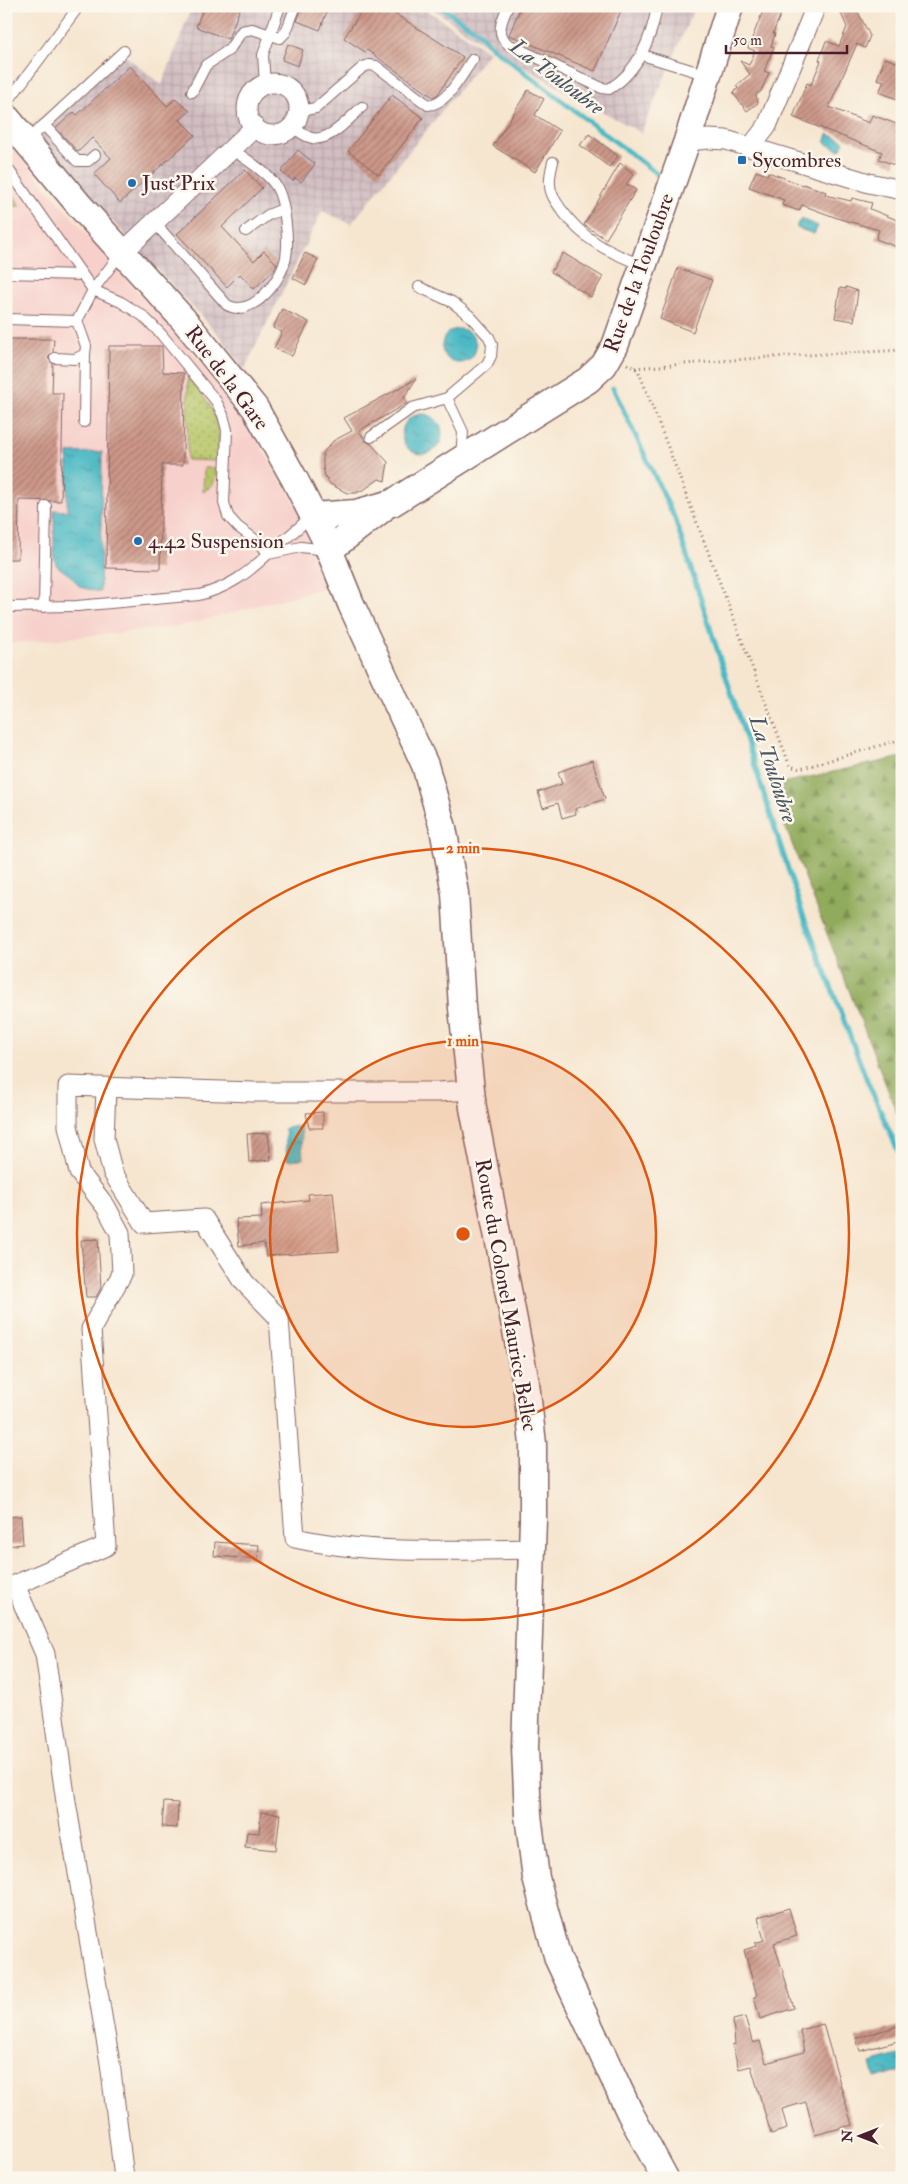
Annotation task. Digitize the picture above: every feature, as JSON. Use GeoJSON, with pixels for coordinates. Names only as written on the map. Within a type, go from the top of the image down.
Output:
{"type":"FeatureCollection","features":[{"type":"Feature","properties":{"kind":"main road","name":"Rue de la Touloubre"},"geometry":{"type":"LineString","coordinates":[[313,516],[356,513],[392,503],[461,459],[473,438],[588,380],[604,365],[614,346],[643,266],[691,129],[730,6]]}},
{"type":"Feature","properties":{"kind":"main road","name":"Rue de la Gare"},"geometry":{"type":"LineString","coordinates":[[6,117],[35,134],[80,206],[183,319],[255,408],[295,480],[328,547]]}},
{"type":"Feature","properties":{"kind":"main road"},"geometry":{"type":"LineString","coordinates":[[328,547],[392,503]]}},
{"type":"Feature","properties":{"kind":"main road","name":"Route du Colonel Maurice Bellec"},"geometry":{"type":"LineString","coordinates":[[328,547],[351,604],[425,765],[444,828],[455,894],[462,1008],[471,1090],[499,1249],[526,1383],[533,1444],[532,1549],[525,1747],[528,1815],[536,1878],[558,1959],[630,2113],[665,2178]]}},
{"type":"Feature","properties":{"kind":"main road","name":"Route du Colonel Maurice Bellec"},"geometry":{"type":"LineString","coordinates":[[630,2113],[676,2178]]}},
{"type":"Feature","properties":{"kind":"street"},"geometry":{"type":"LineString","coordinates":[[751,148],[767,126],[816,6]]}},
{"type":"Feature","properties":{"kind":"street"},"geometry":{"type":"LineString","coordinates":[[265,84],[282,84],[290,88],[298,102],[296,118],[278,134],[270,134],[255,127],[247,111],[251,94],[265,84]]}},
{"type":"Feature","properties":{"kind":"street"},"geometry":{"type":"LineString","coordinates":[[767,126],[772,154]]}},
{"type":"Feature","properties":{"kind":"street"},"geometry":{"type":"LineString","coordinates":[[122,252],[255,127]]}},
{"type":"Feature","properties":{"kind":"street"},"geometry":{"type":"LineString","coordinates":[[691,129],[705,128],[726,140],[751,148],[869,183],[902,190]]}},
{"type":"Feature","properties":{"kind":"street"},"geometry":{"type":"LineString","coordinates":[[124,2178],[110,2063],[66,1802],[45,1654],[15,1585],[106,1546],[91,1329],[122,1274],[120,1233],[106,1207],[79,1172],[68,1126],[68,1086],[252,1092],[438,1092],[471,1090]]}},
{"type":"Feature","properties":{"kind":"street"},"geometry":{"type":"LineString","coordinates":[[106,1088],[104,1138],[113,1173],[144,1223],[204,1219],[244,1282],[278,1318],[295,1538],[328,1545],[424,1550],[532,1549]]}},
{"type":"Feature","properties":{"kind":"lane"},"geometry":{"type":"LineString","coordinates":[[6,104],[79,6]]}},
{"type":"Feature","properties":{"kind":"lane"},"geometry":{"type":"LineString","coordinates":[[265,84],[263,54],[280,6]]}},
{"type":"Feature","properties":{"kind":"lane"},"geometry":{"type":"LineString","coordinates":[[508,6],[501,23],[502,39],[508,44],[602,88],[609,89],[642,55],[654,25],[657,6]]}},
{"type":"Feature","properties":{"kind":"lane"},"geometry":{"type":"LineString","coordinates":[[192,92],[206,65],[229,50],[242,30],[252,29],[280,38],[284,36],[295,8]]}},
{"type":"Feature","properties":{"kind":"lane"},"geometry":{"type":"LineString","coordinates":[[95,155],[88,161],[77,161],[35,134],[124,51]]}},
{"type":"Feature","properties":{"kind":"lane"},"geometry":{"type":"LineString","coordinates":[[642,55],[708,75]]}},
{"type":"Feature","properties":{"kind":"lane"},"geometry":{"type":"LineString","coordinates":[[362,107],[328,136],[321,138],[309,137],[296,118],[316,108],[363,67],[369,65],[376,66],[428,105],[436,105],[444,99],[473,59]]}},
{"type":"Feature","properties":{"kind":"lane"},"geometry":{"type":"LineString","coordinates":[[154,222],[226,305],[241,309],[256,303],[279,277],[284,266],[287,241],[283,209],[276,187],[232,149]]}},
{"type":"Feature","properties":{"kind":"lane"},"geometry":{"type":"LineString","coordinates":[[553,162],[550,187],[554,198],[569,219],[584,236],[613,254],[643,266]]}},
{"type":"Feature","properties":{"kind":"lane"},"geometry":{"type":"LineString","coordinates":[[6,166],[93,290],[121,302],[143,316],[161,334],[216,402],[223,414],[227,430],[224,503],[228,516],[238,527],[261,544],[268,554]]}},
{"type":"Feature","properties":{"kind":"lane"},"geometry":{"type":"LineString","coordinates":[[246,231],[268,214],[283,209]]}},
{"type":"Feature","properties":{"kind":"lane"},"geometry":{"type":"LineString","coordinates":[[84,422],[86,346],[77,321],[93,290],[122,252]]}},
{"type":"Feature","properties":{"kind":"lane"},"geometry":{"type":"LineString","coordinates":[[6,273],[82,275]]}},
{"type":"Feature","properties":{"kind":"lane"},"geometry":{"type":"LineString","coordinates":[[370,437],[412,408],[447,398],[487,364],[491,356],[492,344],[489,337],[470,316],[452,302],[419,287]]}},
{"type":"Feature","properties":{"kind":"lane"},"geometry":{"type":"LineString","coordinates":[[6,319],[77,321]]}},
{"type":"Feature","properties":{"kind":"lane"},"geometry":{"type":"LineString","coordinates":[[55,358],[75,359],[81,358],[85,354]]}},
{"type":"Feature","properties":{"kind":"lane"},"geometry":{"type":"LineString","coordinates":[[447,398],[473,438]]}},
{"type":"Feature","properties":{"kind":"lane"},"geometry":{"type":"LineString","coordinates":[[44,607],[46,506]]}},
{"type":"Feature","properties":{"kind":"lane"},"geometry":{"type":"LineString","coordinates":[[6,607],[44,607],[199,595],[218,591],[237,581],[313,516]]}},
{"type":"Feature","properties":{"kind":"lane"},"geometry":{"type":"LineString","coordinates":[[268,554],[301,546],[328,547]]}},
{"type":"Feature","properties":{"kind":"path"},"geometry":{"type":"LineString","coordinates":[[634,368],[770,357],[902,350]]}},
{"type":"Feature","properties":{"kind":"path"},"geometry":{"type":"LineString","coordinates":[[626,364],[638,370],[790,766],[800,769],[902,739]]}},
{"type":"Feature","properties":{"kind":"shaded area"},"geometry":{"type":"Polygon","coordinates":[[[192,6],[421,6],[489,52],[351,224],[322,211],[244,370],[218,334],[68,174],[31,127],[117,49],[162,85],[192,6]]]}},
{"type":"Feature","properties":{"kind":"shaded area"},"geometry":{"type":"Polygon","coordinates":[[[429,6],[695,6],[641,133],[489,48],[429,6]]]}},
{"type":"Feature","properties":{"kind":"shaded area"},"geometry":{"type":"Polygon","coordinates":[[[6,140],[101,251],[229,393],[302,515],[332,586],[177,627],[6,644],[6,140]]]}},
{"type":"Feature","properties":{"kind":"green space"},"geometry":{"type":"Polygon","coordinates":[[[6,182],[20,206],[6,206],[6,182]]]}},
{"type":"Feature","properties":{"kind":"green space"},"geometry":{"type":"Polygon","coordinates":[[[188,377],[205,398],[214,415],[219,434],[220,461],[187,460],[188,377]]]}},
{"type":"Feature","properties":{"kind":"green space"},"geometry":{"type":"Polygon","coordinates":[[[204,468],[218,468],[213,485],[203,492],[204,468]]]}},
{"type":"Feature","properties":{"kind":"green space"},"geometry":{"type":"Polygon","coordinates":[[[902,757],[902,1126],[785,826],[782,783],[902,757]]]}},
{"type":"Feature","properties":{"kind":"water"},"geometry":{"type":"Polygon","coordinates":[[[828,134],[844,141],[840,150],[825,143],[828,134]]]}},
{"type":"Feature","properties":{"kind":"water"},"geometry":{"type":"Polygon","coordinates":[[[801,219],[818,226],[814,234],[797,228],[797,224],[801,219]]]}},
{"type":"Feature","properties":{"kind":"water"},"geometry":{"type":"Polygon","coordinates":[[[459,329],[466,330],[471,334],[475,339],[475,353],[471,358],[466,362],[459,363],[452,362],[447,358],[443,353],[442,346],[443,339],[447,334],[452,330],[459,329]]]}},
{"type":"Feature","properties":{"kind":"water"},"geometry":{"type":"Polygon","coordinates":[[[426,414],[433,417],[439,423],[442,434],[441,442],[433,451],[426,454],[418,454],[411,451],[403,442],[402,430],[405,423],[414,415],[426,414]]]}},
{"type":"Feature","properties":{"kind":"water"},"geometry":{"type":"Polygon","coordinates":[[[102,452],[100,592],[80,587],[71,576],[57,566],[54,559],[54,510],[67,511],[68,453],[102,452]]]}},
{"type":"Feature","properties":{"kind":"water"},"geometry":{"type":"Polygon","coordinates":[[[301,1126],[303,1159],[287,1160],[285,1128],[301,1126]]]}},
{"type":"Feature","properties":{"kind":"water"},"geometry":{"type":"Polygon","coordinates":[[[899,2055],[902,2070],[875,2078],[871,2063],[899,2055]]]}},
{"type":"Feature","properties":{"kind":"building"},"geometry":{"type":"Polygon","coordinates":[[[204,6],[241,6],[228,39],[196,27],[204,6]]]}},
{"type":"Feature","properties":{"kind":"building"},"geometry":{"type":"Polygon","coordinates":[[[303,6],[329,6],[320,30],[297,21],[303,6]]]}},
{"type":"Feature","properties":{"kind":"building"},"geometry":{"type":"Polygon","coordinates":[[[365,6],[396,6],[392,12],[463,57],[438,94],[433,97],[367,50],[365,52],[344,38],[365,6]]]}},
{"type":"Feature","properties":{"kind":"building"},"geometry":{"type":"Polygon","coordinates":[[[521,6],[623,6],[595,71],[509,35],[521,6]]]}},
{"type":"Feature","properties":{"kind":"building"},"geometry":{"type":"Polygon","coordinates":[[[765,6],[784,6],[773,33],[775,34],[771,46],[774,47],[764,71],[769,73],[761,91],[756,95],[758,103],[747,111],[733,93],[738,88],[736,86],[750,74],[740,61],[749,65],[755,51],[748,48],[765,6]]]}},
{"type":"Feature","properties":{"kind":"building"},"geometry":{"type":"Polygon","coordinates":[[[845,6],[855,6],[870,36],[865,48],[857,44],[829,107],[869,123],[872,115],[902,126],[902,159],[897,157],[894,165],[879,159],[882,152],[793,117],[807,83],[811,85],[821,61],[819,60],[826,41],[839,46],[847,27],[839,9],[845,6]]]}},
{"type":"Feature","properties":{"kind":"building"},"geometry":{"type":"Polygon","coordinates":[[[288,44],[303,50],[298,66],[282,60],[288,44]]]}},
{"type":"Feature","properties":{"kind":"building"},"geometry":{"type":"Polygon","coordinates":[[[885,58],[902,64],[902,101],[879,92],[884,81],[877,79],[885,58]]]}},
{"type":"Feature","properties":{"kind":"building"},"geometry":{"type":"Polygon","coordinates":[[[130,66],[167,106],[175,99],[190,111],[180,120],[195,135],[120,203],[94,174],[111,158],[92,138],[78,152],[56,128],[74,112],[77,115],[130,66]]]}},
{"type":"Feature","properties":{"kind":"building"},"geometry":{"type":"Polygon","coordinates":[[[528,90],[544,99],[535,115],[560,131],[535,172],[493,146],[528,90]]]}},
{"type":"Feature","properties":{"kind":"building"},"geometry":{"type":"Polygon","coordinates":[[[392,95],[423,118],[379,175],[348,151],[392,95]]]}},
{"type":"Feature","properties":{"kind":"building"},"geometry":{"type":"Polygon","coordinates":[[[589,134],[618,156],[609,167],[580,145],[589,134]]]}},
{"type":"Feature","properties":{"kind":"building"},"geometry":{"type":"Polygon","coordinates":[[[298,150],[315,164],[301,182],[295,178],[293,181],[281,172],[298,150]]]}},
{"type":"Feature","properties":{"kind":"building"},"geometry":{"type":"Polygon","coordinates":[[[620,163],[634,174],[626,184],[636,190],[606,239],[584,225],[620,163]]]}},
{"type":"Feature","properties":{"kind":"building"},"geometry":{"type":"Polygon","coordinates":[[[245,170],[262,188],[222,227],[254,261],[264,251],[277,264],[273,271],[254,289],[240,274],[227,287],[177,234],[245,170]]]}},
{"type":"Feature","properties":{"kind":"building"},"geometry":{"type":"Polygon","coordinates":[[[756,171],[767,175],[768,172],[826,192],[825,195],[851,201],[852,198],[872,203],[870,209],[902,222],[902,249],[876,239],[879,230],[840,219],[802,205],[799,211],[782,205],[784,200],[749,187],[756,171]]]}},
{"type":"Feature","properties":{"kind":"building"},"geometry":{"type":"Polygon","coordinates":[[[305,253],[318,259],[306,285],[293,278],[305,253]]]}},
{"type":"Feature","properties":{"kind":"building"},"geometry":{"type":"Polygon","coordinates":[[[563,253],[603,277],[591,297],[551,272],[563,253]]]}},
{"type":"Feature","properties":{"kind":"building"},"geometry":{"type":"Polygon","coordinates":[[[678,268],[712,280],[693,332],[660,319],[678,268]]]}},
{"type":"Feature","properties":{"kind":"building"},"geometry":{"type":"Polygon","coordinates":[[[846,287],[858,291],[854,321],[835,318],[840,288],[846,289],[846,287]]]}},
{"type":"Feature","properties":{"kind":"building"},"geometry":{"type":"Polygon","coordinates":[[[282,309],[309,322],[292,356],[274,348],[282,332],[273,328],[282,309]]]}},
{"type":"Feature","properties":{"kind":"building"},"geometry":{"type":"Polygon","coordinates":[[[6,339],[54,339],[53,352],[48,358],[53,364],[52,393],[63,393],[61,501],[19,500],[18,559],[6,559],[6,339]]]}},
{"type":"Feature","properties":{"kind":"building"},"geometry":{"type":"Polygon","coordinates":[[[109,346],[162,346],[163,372],[184,373],[183,465],[162,465],[160,569],[106,568],[109,346]]]}},
{"type":"Feature","properties":{"kind":"building"},"geometry":{"type":"Polygon","coordinates":[[[416,379],[404,398],[407,403],[359,431],[366,441],[388,462],[385,481],[379,479],[356,493],[347,493],[330,484],[325,476],[323,453],[333,441],[352,431],[344,418],[416,379]]]}},
{"type":"Feature","properties":{"kind":"building"},"geometry":{"type":"Polygon","coordinates":[[[592,760],[605,799],[575,809],[576,814],[562,818],[558,803],[543,808],[538,792],[562,784],[558,772],[592,760]]]}},
{"type":"Feature","properties":{"kind":"building"},"geometry":{"type":"Polygon","coordinates":[[[323,1112],[323,1128],[309,1128],[306,1113],[323,1112]]]}},
{"type":"Feature","properties":{"kind":"building"},"geometry":{"type":"Polygon","coordinates":[[[268,1133],[271,1160],[249,1162],[247,1134],[268,1133]]]}},
{"type":"Feature","properties":{"kind":"building"},"geometry":{"type":"Polygon","coordinates":[[[333,1192],[339,1251],[266,1256],[264,1243],[239,1246],[236,1219],[262,1218],[261,1205],[309,1200],[308,1194],[333,1192]]]}},
{"type":"Feature","properties":{"kind":"building"},"geometry":{"type":"Polygon","coordinates":[[[98,1239],[101,1288],[96,1297],[86,1297],[81,1240],[98,1239]]]}},
{"type":"Feature","properties":{"kind":"building"},"geometry":{"type":"Polygon","coordinates":[[[21,1516],[23,1544],[6,1546],[6,1517],[21,1516]]]}},
{"type":"Feature","properties":{"kind":"building"},"geometry":{"type":"Polygon","coordinates":[[[215,1542],[259,1545],[258,1559],[214,1556],[215,1542]]]}},
{"type":"Feature","properties":{"kind":"building"},"geometry":{"type":"Polygon","coordinates":[[[164,1802],[178,1803],[177,1828],[162,1827],[164,1802]]]}},
{"type":"Feature","properties":{"kind":"building"},"geometry":{"type":"Polygon","coordinates":[[[261,1812],[280,1814],[276,1850],[245,1847],[247,1832],[259,1833],[261,1812]]]}},
{"type":"Feature","properties":{"kind":"building"},"geometry":{"type":"Polygon","coordinates":[[[789,1908],[797,1936],[774,1943],[794,2008],[760,2019],[754,1997],[757,1996],[744,1950],[756,1946],[755,1943],[764,1940],[758,1917],[789,1908]]]}},
{"type":"Feature","properties":{"kind":"building"},"geometry":{"type":"Polygon","coordinates":[[[745,2017],[753,2043],[760,2041],[766,2063],[804,2052],[800,2030],[823,2024],[852,2125],[815,2135],[806,2102],[782,2109],[787,2129],[771,2134],[751,2066],[739,2069],[732,2045],[735,2044],[733,2020],[745,2017]]]}},
{"type":"Feature","properties":{"kind":"building"},"geometry":{"type":"Polygon","coordinates":[[[902,2025],[902,2040],[860,2051],[856,2038],[902,2025]]]}},
{"type":"Feature","properties":{"kind":"waterway","name":"La Touloubre"},"geometry":{"type":"LineString","coordinates":[[439,6],[477,31],[493,48],[656,173]]}},
{"type":"Feature","properties":{"kind":"waterway","name":"La Touloubre"},"geometry":{"type":"LineString","coordinates":[[613,388],[675,519],[802,912],[867,1080],[902,1160]]}},
{"type":"Feature","properties":{"kind":"place","name":"Sycombres"},"geometry":{"type":"Point","coordinates":[742,160]}},
{"type":"Feature","properties":{"kind":"place","name":"Just’Prix"},"geometry":{"type":"Point","coordinates":[132,183]}},
{"type":"Feature","properties":{"kind":"place","name":"4.42 Suspension"},"geometry":{"type":"Point","coordinates":[138,541]}}]}
